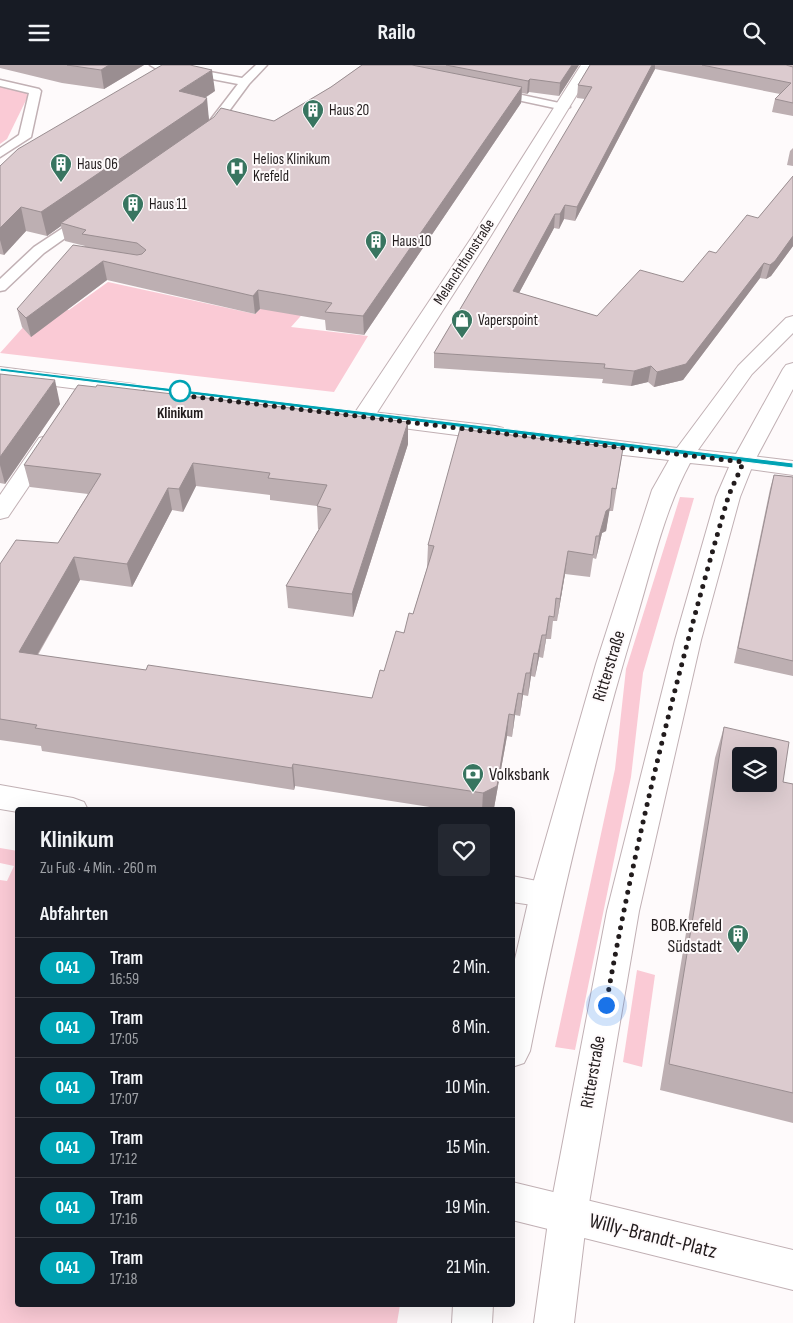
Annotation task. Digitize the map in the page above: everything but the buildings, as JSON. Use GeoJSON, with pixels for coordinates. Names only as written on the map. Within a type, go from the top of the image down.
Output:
{"type":"FeatureCollection","features":[{"type":"Feature","properties":{"kind":"main road","name":"Melanchthonstraße"},"geometry":{"type":"LineString","coordinates":[[516,436],[353,416],[564,107],[588,65]]}},
{"type":"Feature","properties":{"kind":"main road","name":"Ritterstraße"},"geometry":{"type":"LineString","coordinates":[[515,1037],[546,894],[612,655],[664,490],[683,455],[745,371],[793,322]]}},
{"type":"Feature","properties":{"kind":"main road","name":"Ritterstraße"},"geometry":{"type":"LineString","coordinates":[[554,1323],[568,1215],[623,911],[688,641],[728,497],[743,462],[793,369]]}},
{"type":"Feature","properties":{"kind":"main road"},"geometry":{"type":"LineString","coordinates":[[0,373],[152,392]]}},
{"type":"Feature","properties":{"kind":"main road"},"geometry":{"type":"LineString","coordinates":[[73,403],[86,384]]}},
{"type":"Feature","properties":{"kind":"main road"},"geometry":{"type":"LineString","coordinates":[[0,512],[57,427]]}},
{"type":"Feature","properties":{"kind":"main road"},"geometry":{"type":"LineString","coordinates":[[554,441],[793,468]]}},
{"type":"Feature","properties":{"kind":"main road"},"geometry":{"type":"LineString","coordinates":[[0,797],[56,807]]}},
{"type":"Feature","properties":{"kind":"main road"},"geometry":{"type":"LineString","coordinates":[[515,889],[546,894]]}},
{"type":"Feature","properties":{"kind":"main road","name":"Willy-Brandt-Platz"},"geometry":{"type":"LineString","coordinates":[[515,1202],[793,1270]]}},
{"type":"Feature","properties":{"kind":"main road"},"geometry":{"type":"LineString","coordinates":[[472,1323],[473,1307]]}},
{"type":"Feature","properties":{"kind":"lane"},"geometry":{"type":"LineString","coordinates":[[155,65],[245,82]]}},
{"type":"Feature","properties":{"kind":"lane"},"geometry":{"type":"LineString","coordinates":[[195,141],[212,129],[245,82],[262,65]]}},
{"type":"Feature","properties":{"kind":"lane"},"geometry":{"type":"LineString","coordinates":[[0,83],[35,91],[25,137],[0,153]]}},
{"type":"Feature","properties":{"kind":"lane"},"geometry":{"type":"LineString","coordinates":[[479,89],[564,107]]}},
{"type":"Feature","properties":{"kind":"lane"},"geometry":{"type":"LineString","coordinates":[[0,287],[39,250],[99,208]]}},
{"type":"Feature","properties":{"kind":"lane"},"geometry":{"type":"LineString","coordinates":[[39,250],[58,253]]}},
{"type":"Feature","properties":{"kind":"shaded area"},"geometry":{"type":"Polygon","coordinates":[[[0,86],[29,94],[7,139],[0,144],[0,86]]]}},
{"type":"Feature","properties":{"kind":"shaded area"},"geometry":{"type":"Polygon","coordinates":[[[108,282],[255,314],[269,301],[307,309],[291,327],[368,336],[334,392],[0,353],[43,305],[69,310],[108,282]]]}},
{"type":"Feature","properties":{"kind":"shaded area"},"geometry":{"type":"Polygon","coordinates":[[[680,497],[694,498],[643,673],[631,777],[575,1050],[555,1047],[615,769],[626,669],[680,497]]]}},
{"type":"Feature","properties":{"kind":"shaded area"},"geometry":{"type":"Polygon","coordinates":[[[0,848],[15,850],[15,1307],[400,1307],[397,1323],[0,1323],[0,880],[7,881],[14,866],[0,863],[0,848]]]}},
{"type":"Feature","properties":{"kind":"shaded area"},"geometry":{"type":"Polygon","coordinates":[[[637,970],[655,975],[642,1067],[623,1062],[637,970]]]}},
{"type":"Feature","properties":{"kind":"tram line"},"geometry":{"type":"LineString","coordinates":[[0,370],[793,465]]}},
{"type":"Feature","properties":{"kind":"tram line","name":"041"},"geometry":{"type":"LineString","coordinates":[[0,370],[793,465]]}},
{"type":"Feature","properties":{"kind":"place","name":"Haus 20"},"geometry":{"type":"Point","coordinates":[313,129]}},
{"type":"Feature","properties":{"kind":"place","name":"Haus 06"},"geometry":{"type":"Point","coordinates":[61,183]}},
{"type":"Feature","properties":{"kind":"place","name":"Helios Klinikum Krefeld"},"geometry":{"type":"Point","coordinates":[237,187]}},
{"type":"Feature","properties":{"kind":"place","name":"Haus 11"},"geometry":{"type":"Point","coordinates":[133,223]}},
{"type":"Feature","properties":{"kind":"place","name":"Haus 10"},"geometry":{"type":"Point","coordinates":[376,260]}},
{"type":"Feature","properties":{"kind":"place","name":"Vaperspoint"},"geometry":{"type":"Point","coordinates":[462,339]}},
{"type":"Feature","properties":{"kind":"place","name":"Klinikum"},"geometry":{"type":"Point","coordinates":[180,391]}},
{"type":"Feature","properties":{"kind":"place","name":"Volksbank"},"geometry":{"type":"Point","coordinates":[473,793]}},
{"type":"Feature","properties":{"kind":"place","name":"BOB.Krefeld Südstadt"},"geometry":{"type":"Point","coordinates":[738,954]}},
{"type":"Feature","properties":{"kind":"route"},"geometry":{"type":"LineString","coordinates":[[180,391],[180,395],[743,462],[728,497],[688,641],[623,911],[606,1005]]}}]}
